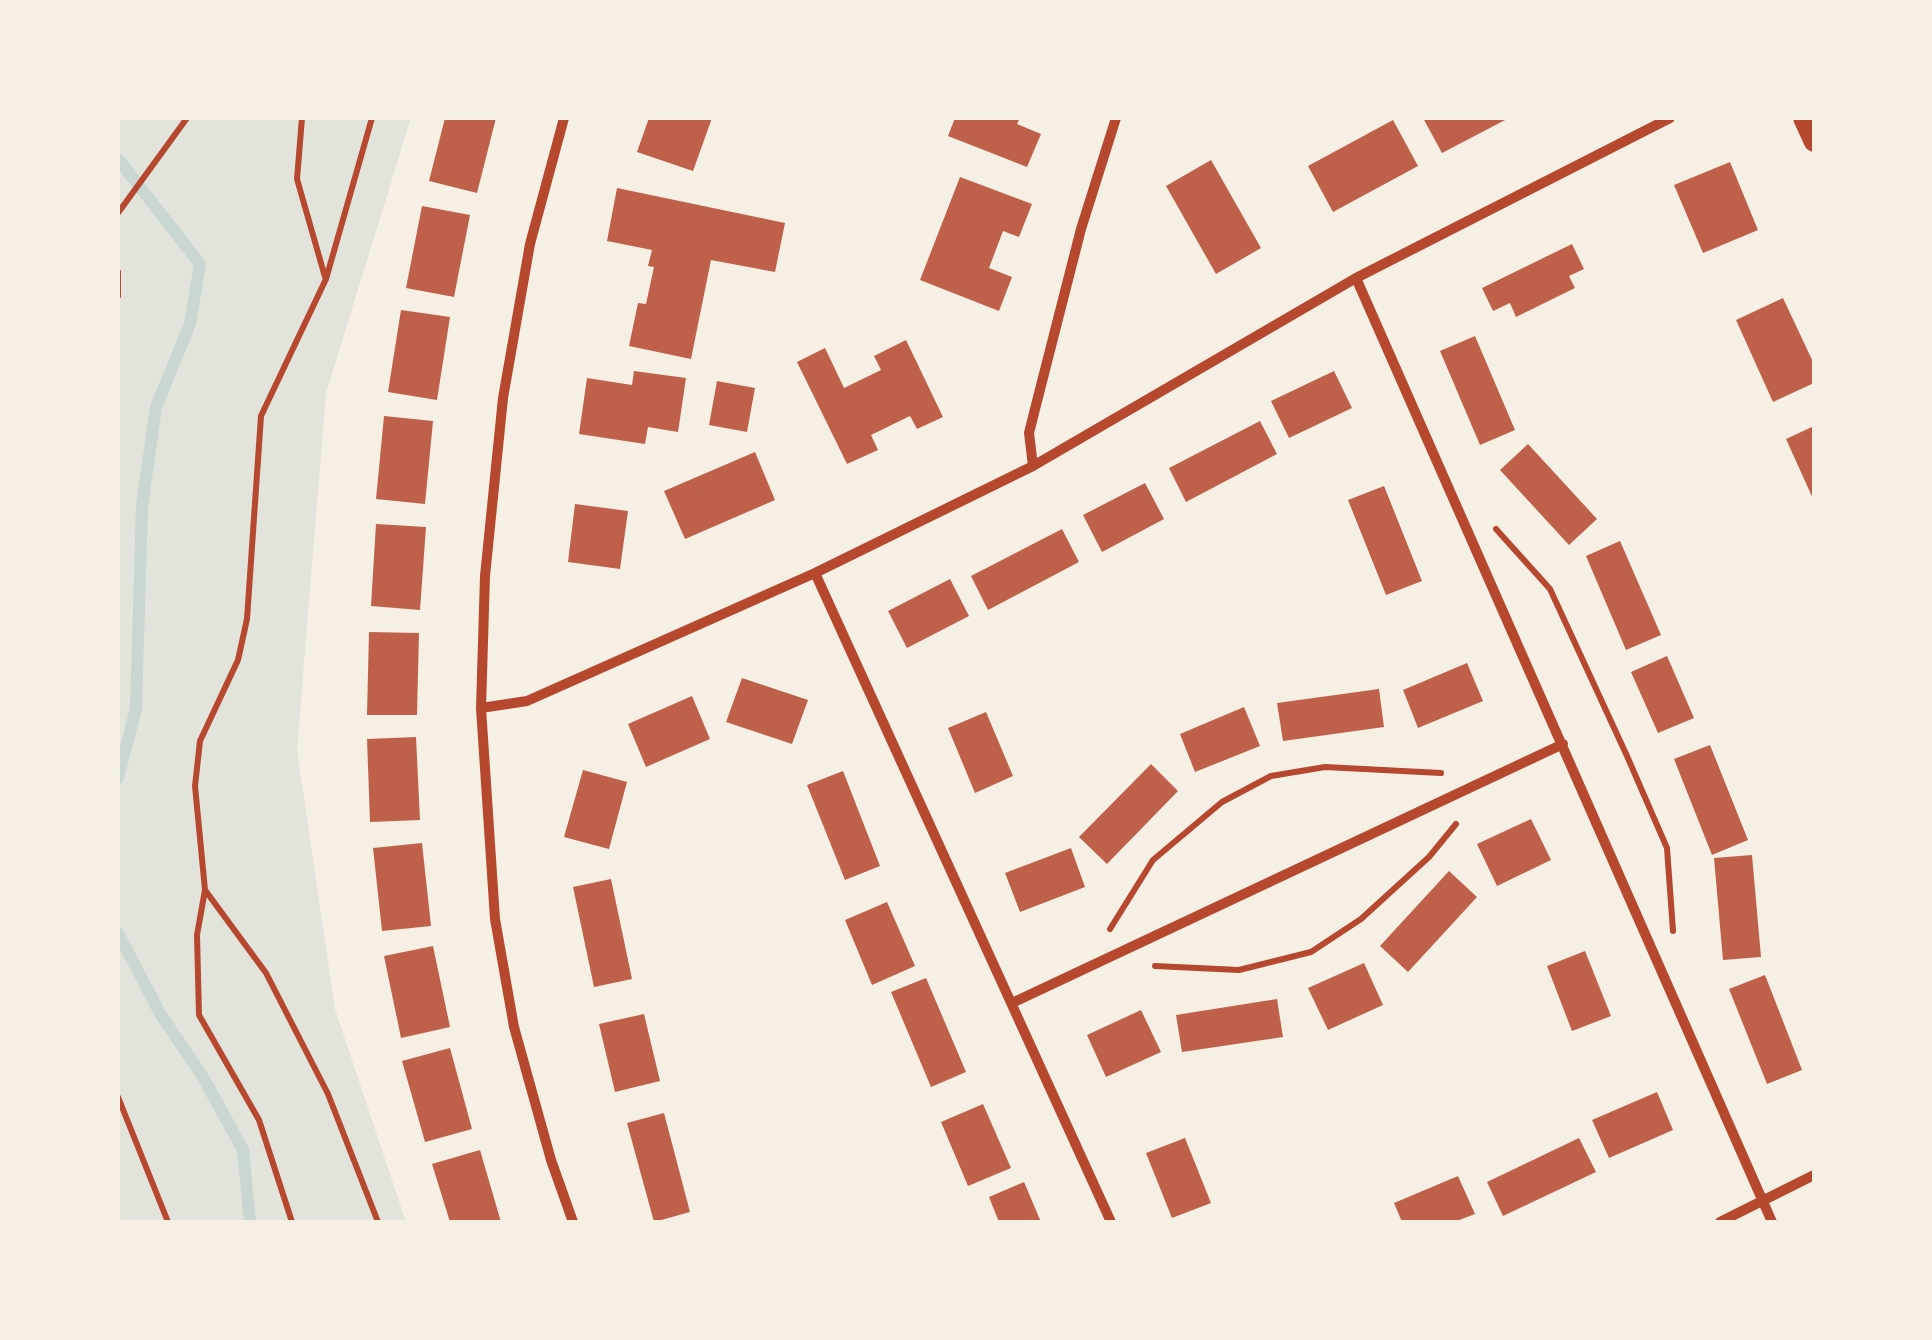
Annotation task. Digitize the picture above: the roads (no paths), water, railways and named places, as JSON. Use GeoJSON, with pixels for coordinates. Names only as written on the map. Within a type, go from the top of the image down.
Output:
{"type":"FeatureCollection","features":[{"type":"Feature","properties":{"kind":"main road"},"geometry":{"type":"LineString","coordinates":[[1803,118],[1814,142]]}},
{"type":"Feature","properties":{"kind":"street"},"geometry":{"type":"LineString","coordinates":[[564,118],[530,244],[503,398],[485,576],[481,708],[495,920],[514,1027],[551,1160],[573,1222]]}},
{"type":"Feature","properties":{"kind":"street"},"geometry":{"type":"LineString","coordinates":[[1032,466],[1030,434],[1034,408],[1081,229],[1116,118]]}},
{"type":"Feature","properties":{"kind":"street"},"geometry":{"type":"LineString","coordinates":[[481,708],[526,700],[814,573],[1032,466],[1356,278],[1670,118]]}},
{"type":"Feature","properties":{"kind":"street"},"geometry":{"type":"LineString","coordinates":[[1356,278],[1772,1222]]}},
{"type":"Feature","properties":{"kind":"street"},"geometry":{"type":"LineString","coordinates":[[814,573],[1112,1222]]}},
{"type":"Feature","properties":{"kind":"street"},"geometry":{"type":"LineString","coordinates":[[1012,1003],[1563,744]]}},
{"type":"Feature","properties":{"kind":"street"},"geometry":{"type":"LineString","coordinates":[[1720,1222],[1814,1176]]}},
{"type":"Feature","properties":{"kind":"waterway"},"geometry":{"type":"LineString","coordinates":[[118,159],[200,264],[190,324],[156,407],[142,506],[136,709],[118,778]]}},
{"type":"Feature","properties":{"kind":"waterway"},"geometry":{"type":"LineString","coordinates":[[118,933],[161,1015],[203,1077],[243,1150],[250,1222]]}}]}
